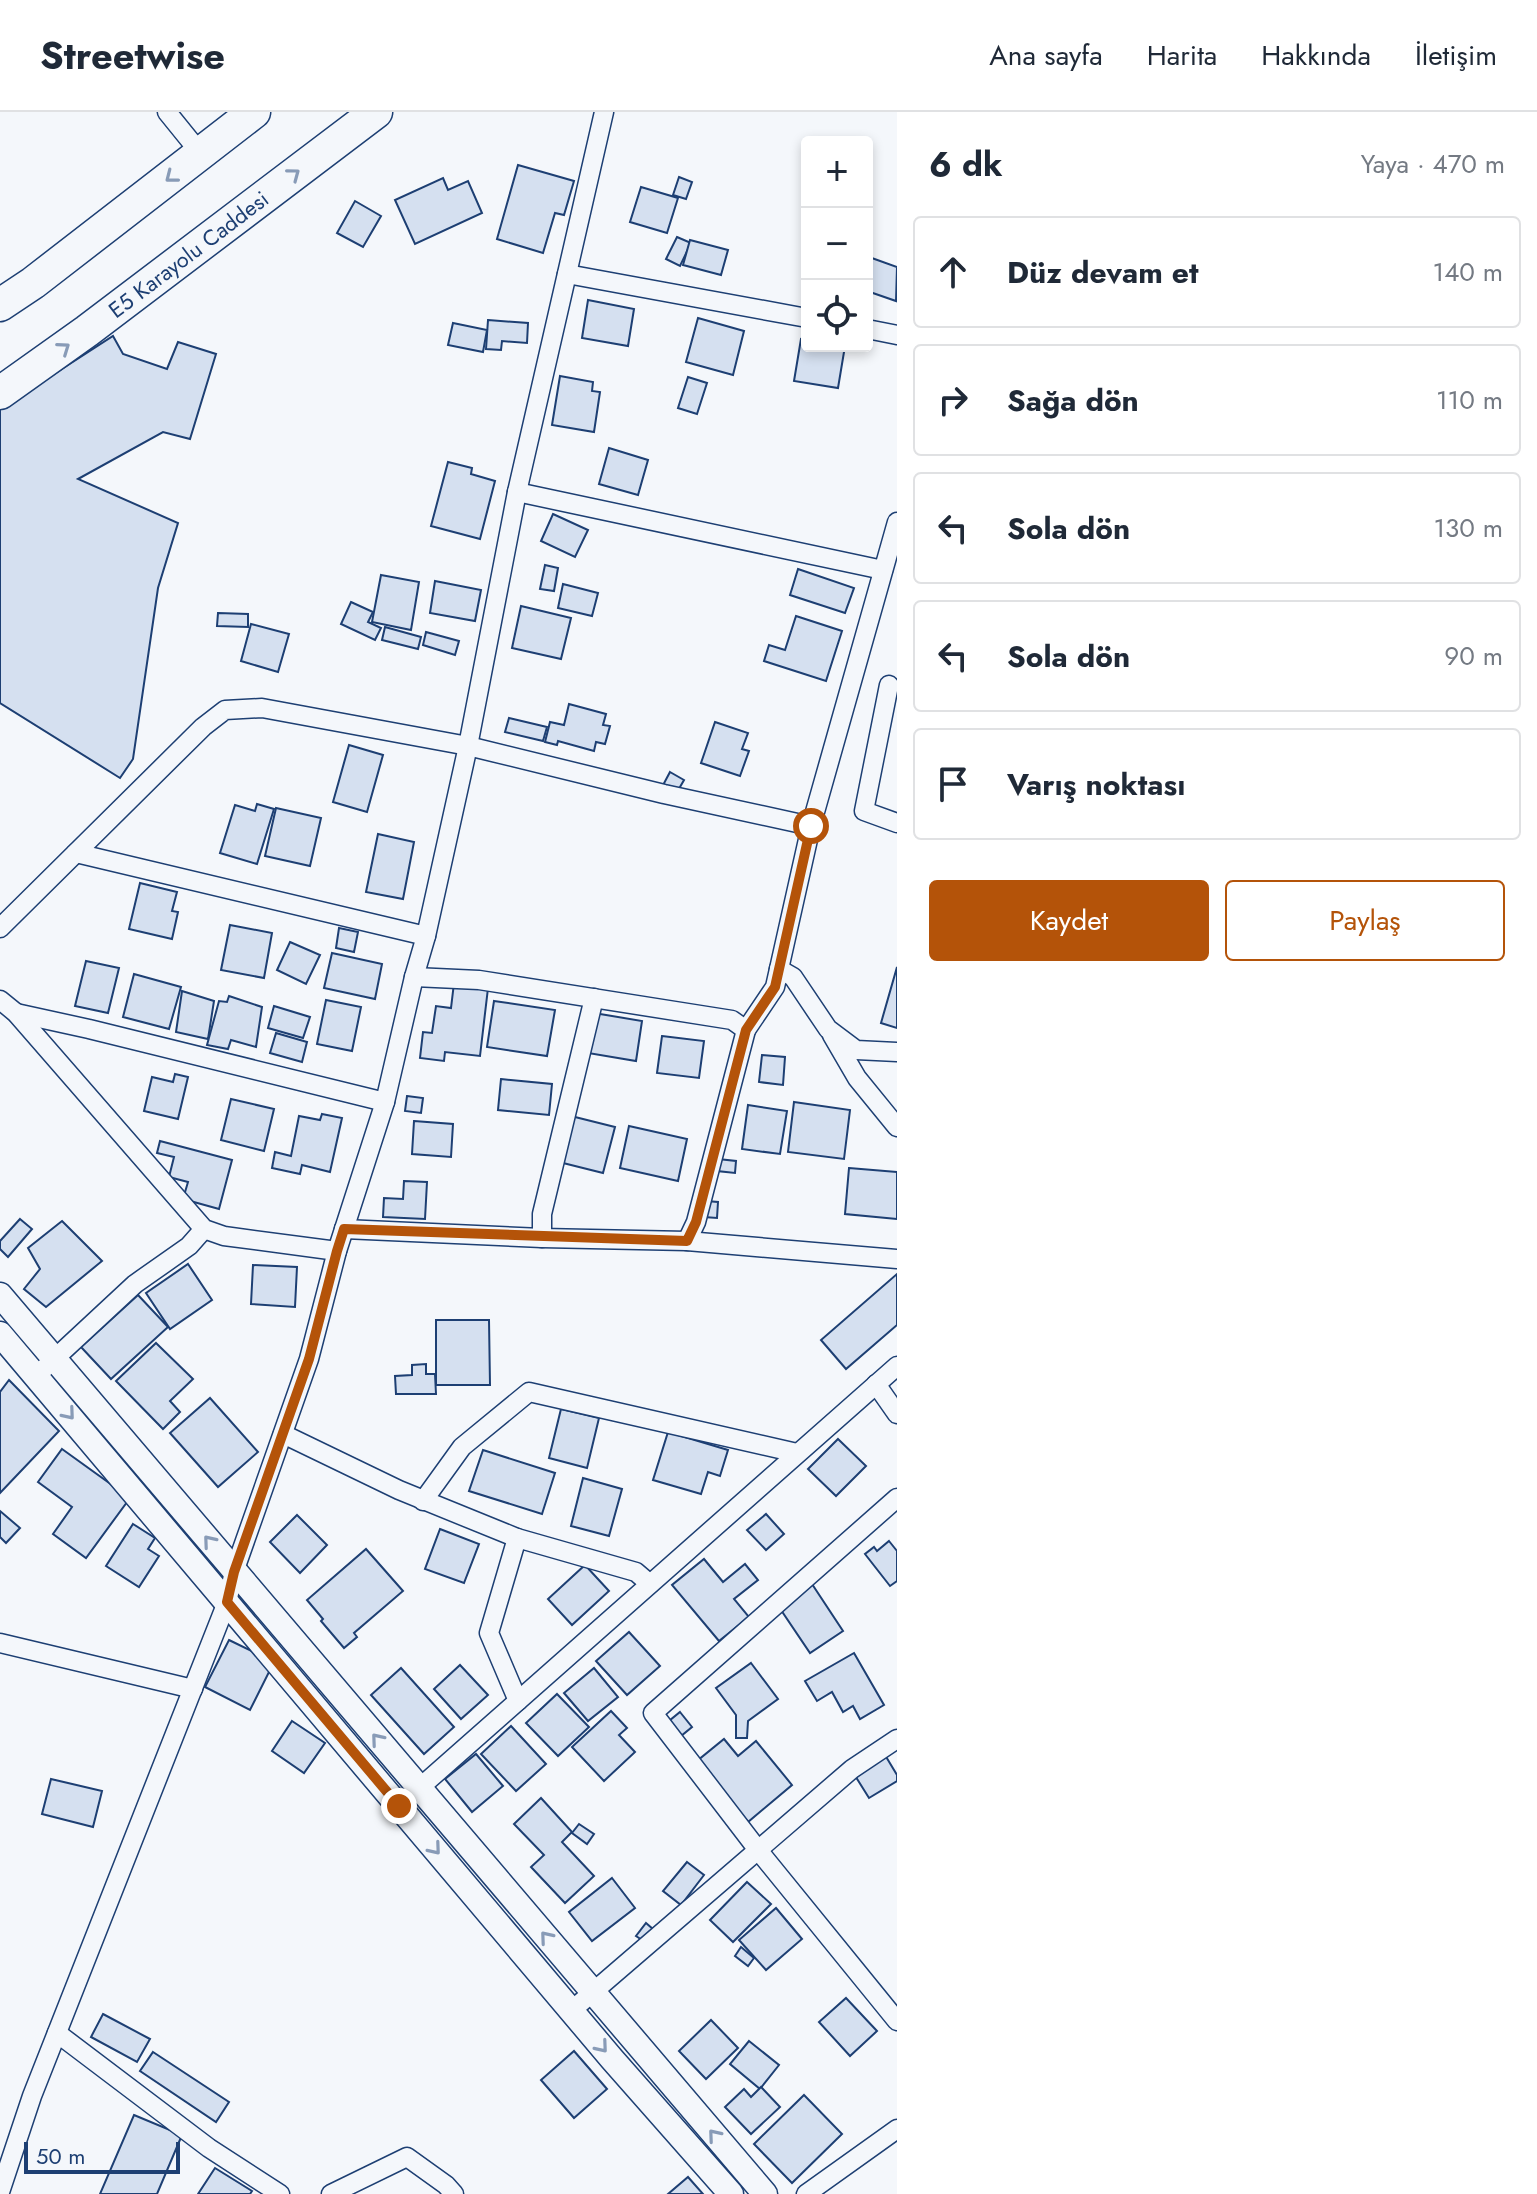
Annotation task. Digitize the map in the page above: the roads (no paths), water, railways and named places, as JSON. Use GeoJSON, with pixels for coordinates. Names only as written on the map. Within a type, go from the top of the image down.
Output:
{"type":"FeatureCollection","features":[{"type":"Feature","properties":{"kind":"highway"},"geometry":{"type":"LineString","coordinates":[[0,305],[33,283],[254,112]]}},
{"type":"Feature","properties":{"kind":"highway","name":"E5 Karayolu Caddesi"},"geometry":{"type":"LineString","coordinates":[[0,393],[87,331],[376,112]]}},
{"type":"Feature","properties":{"kind":"street"},"geometry":{"type":"LineString","coordinates":[[167,112],[201,154]]}},
{"type":"Feature","properties":{"kind":"street"},"geometry":{"type":"LineString","coordinates":[[1,2185],[32,2096],[227,1602],[234,1572],[309,1359],[337,1251],[385,1102],[426,936],[468,746],[517,492],[604,112]]}},
{"type":"Feature","properties":{"kind":"street"},"geometry":{"type":"LineString","coordinates":[[567,274],[801,317]]}},
{"type":"Feature","properties":{"kind":"street"},"geometry":{"type":"LineString","coordinates":[[873,330],[897,335]]}},
{"type":"Feature","properties":{"kind":"street"},"geometry":{"type":"LineString","coordinates":[[517,492],[883,570]]}},
{"type":"Feature","properties":{"kind":"street"},"geometry":{"type":"LineString","coordinates":[[687,1241],[696,1222],[746,1030],[775,987],[811,826],[897,522]]}},
{"type":"Feature","properties":{"kind":"street"},"geometry":{"type":"LineString","coordinates":[[889,685],[864,811],[897,823]]}},
{"type":"Feature","properties":{"kind":"street"},"geometry":{"type":"LineString","coordinates":[[0,928],[203,727],[225,710],[262,708],[468,746],[811,826]]}},
{"type":"Feature","properties":{"kind":"street"},"geometry":{"type":"LineString","coordinates":[[76,853],[426,936]]}},
{"type":"Feature","properties":{"kind":"street"},"geometry":{"type":"LineString","coordinates":[[779,969],[793,977],[857,1078],[897,1127]]}},
{"type":"Feature","properties":{"kind":"street"},"geometry":{"type":"LineString","coordinates":[[414,977],[479,980],[732,1020],[746,1030]]}},
{"type":"Feature","properties":{"kind":"street"},"geometry":{"type":"LineString","coordinates":[[542,1238],[542,1214],[594,998]]}},
{"type":"Feature","properties":{"kind":"street"},"geometry":{"type":"LineString","coordinates":[[0,1000],[16,1013],[204,1229],[224,1236],[337,1251]]}},
{"type":"Feature","properties":{"kind":"street"},"geometry":{"type":"LineString","coordinates":[[16,1013],[385,1102]]}},
{"type":"Feature","properties":{"kind":"street"},"geometry":{"type":"LineString","coordinates":[[828,1029],[856,1050],[897,1052]]}},
{"type":"Feature","properties":{"kind":"street"},"geometry":{"type":"LineString","coordinates":[[36,1376],[135,1284],[189,1246],[204,1229]]}},
{"type":"Feature","properties":{"kind":"street"},"geometry":{"type":"LineString","coordinates":[[344,1229],[687,1241],[897,1259]]}},
{"type":"Feature","properties":{"kind":"street"},"geometry":{"type":"LineString","coordinates":[[0,1295],[765,2194]]}},
{"type":"Feature","properties":{"kind":"street"},"geometry":{"type":"LineString","coordinates":[[0,1334],[571,2011],[731,2194]]}},
{"type":"Feature","properties":{"kind":"street"},"geometry":{"type":"LineString","coordinates":[[399,1806],[897,1366]]}},
{"type":"Feature","properties":{"kind":"street"},"geometry":{"type":"LineString","coordinates":[[876,1384],[897,1414]]}},
{"type":"Feature","properties":{"kind":"street"},"geometry":{"type":"LineString","coordinates":[[423,1501],[462,1447],[529,1392],[797,1453]]}},
{"type":"Feature","properties":{"kind":"street"},"geometry":{"type":"LineString","coordinates":[[283,1434],[423,1501],[517,1538],[636,1572],[650,1584]]}},
{"type":"Feature","properties":{"kind":"street"},"geometry":{"type":"LineString","coordinates":[[897,1498],[653,1713],[758,1850],[897,2021]]}},
{"type":"Feature","properties":{"kind":"street"},"geometry":{"type":"LineString","coordinates":[[517,1538],[489,1633],[518,1701]]}},
{"type":"Feature","properties":{"kind":"street"},"geometry":{"type":"LineString","coordinates":[[0,1643],[193,1689]]}},
{"type":"Feature","properties":{"kind":"street"},"geometry":{"type":"LineString","coordinates":[[571,2011],[852,1769],[897,1739]]}},
{"type":"Feature","properties":{"kind":"street"},"geometry":{"type":"LineString","coordinates":[[57,2033],[209,2148],[280,2194]]}},
{"type":"Feature","properties":{"kind":"street"},"geometry":{"type":"LineString","coordinates":[[806,2194],[897,2129]]}},
{"type":"Feature","properties":{"kind":"street"},"geometry":{"type":"LineString","coordinates":[[331,2194],[407,2157],[454,2194]]}}]}
